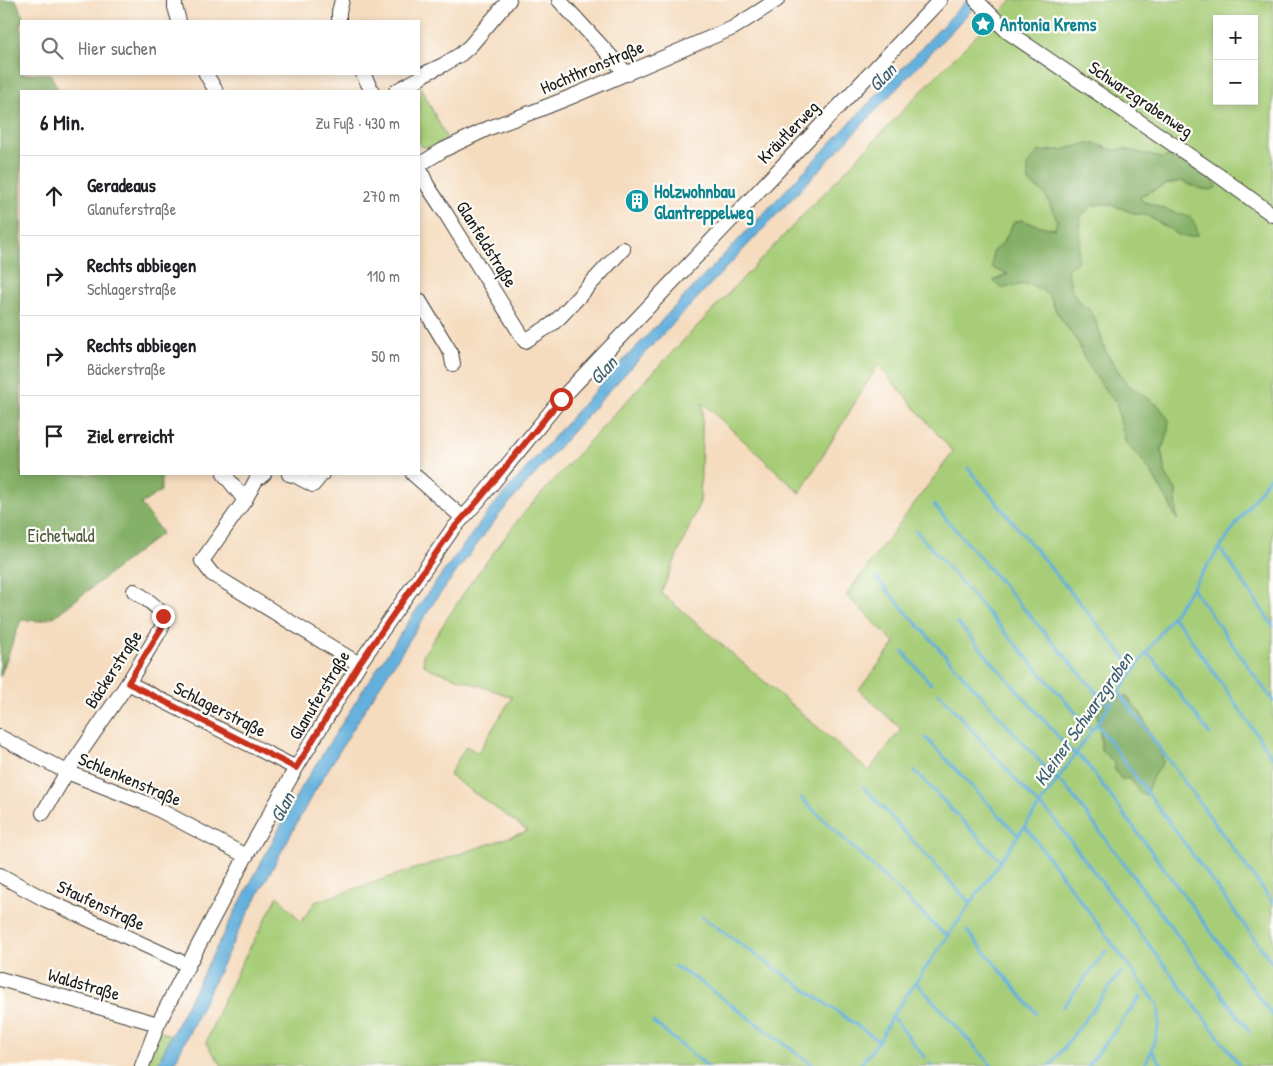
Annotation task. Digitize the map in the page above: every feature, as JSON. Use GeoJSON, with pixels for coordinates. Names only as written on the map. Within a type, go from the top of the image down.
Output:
{"type":"FeatureCollection","features":[{"type":"Feature","properties":{"kind":"street"},"geometry":{"type":"LineString","coordinates":[[175,0],[179,20]]}},
{"type":"Feature","properties":{"kind":"street"},"geometry":{"type":"LineString","coordinates":[[339,20],[342,0]]}},
{"type":"Feature","properties":{"kind":"street"},"geometry":{"type":"LineString","coordinates":[[398,90],[461,54],[509,0]]}},
{"type":"Feature","properties":{"kind":"street"},"geometry":{"type":"LineString","coordinates":[[559,0],[627,74]]}},
{"type":"Feature","properties":{"kind":"street","name":"Hochthronstraße"},"geometry":{"type":"LineString","coordinates":[[420,165],[443,150],[493,126],[627,74],[733,28],[778,0]]}},
{"type":"Feature","properties":{"kind":"street","name":"Kräutlerweg"},"geometry":{"type":"LineString","coordinates":[[561,399],[940,0]]}},
{"type":"Feature","properties":{"kind":"street","name":"Schwarzgrabenweg"},"geometry":{"type":"LineString","coordinates":[[976,0],[1008,32],[1218,175],[1273,215]]}},
{"type":"Feature","properties":{"kind":"street"},"geometry":{"type":"LineString","coordinates":[[207,75],[215,90]]}},
{"type":"Feature","properties":{"kind":"street"},"geometry":{"type":"LineString","coordinates":[[364,75],[371,90]]}},
{"type":"Feature","properties":{"kind":"street","name":"Glanfeldstraße"},"geometry":{"type":"LineString","coordinates":[[420,168],[427,186],[525,341],[551,325],[560,317],[623,249]]}},
{"type":"Feature","properties":{"kind":"street"},"geometry":{"type":"LineString","coordinates":[[420,302],[451,353],[453,364]]}},
{"type":"Feature","properties":{"kind":"street","name":"Glanuferstraße"},"geometry":{"type":"LineString","coordinates":[[142,1066],[158,1024],[246,856],[296,768],[359,664],[452,530],[561,399]]}},
{"type":"Feature","properties":{"kind":"street"},"geometry":{"type":"LineString","coordinates":[[225,475],[245,500]]}},
{"type":"Feature","properties":{"kind":"street"},"geometry":{"type":"LineString","coordinates":[[263,475],[256,480],[245,500],[202,561],[212,574],[359,664]]}},
{"type":"Feature","properties":{"kind":"street"},"geometry":{"type":"LineString","coordinates":[[292,475],[313,485],[321,475]]}},
{"type":"Feature","properties":{"kind":"street"},"geometry":{"type":"LineString","coordinates":[[414,475],[463,518]]}},
{"type":"Feature","properties":{"kind":"street","name":"Bäckerstraße"},"geometry":{"type":"LineString","coordinates":[[43,813],[67,772],[128,683],[161,629],[163,616],[160,611],[134,591]]}},
{"type":"Feature","properties":{"kind":"street","name":"Schlagerstraße"},"geometry":{"type":"LineString","coordinates":[[128,683],[296,768]]}},
{"type":"Feature","properties":{"kind":"street","name":"Schlenkenstraße"},"geometry":{"type":"LineString","coordinates":[[0,737],[67,772],[148,804],[246,856]]}},
{"type":"Feature","properties":{"kind":"street","name":"Staufenstraße"},"geometry":{"type":"LineString","coordinates":[[0,875],[46,900],[188,965]]}},
{"type":"Feature","properties":{"kind":"street","name":"Waldstraße"},"geometry":{"type":"LineString","coordinates":[[0,979],[158,1024]]}},
{"type":"Feature","properties":{"kind":"green space","name":"Eichetwald"},"geometry":{"type":"Polygon","coordinates":[[[0,0],[16,0],[25,20],[20,20],[20,75],[51,75],[58,90],[20,90],[20,475],[166,475],[161,477],[161,491],[141,504],[162,533],[55,616],[41,621],[21,620],[0,677],[0,0]]]}},
{"type":"Feature","properties":{"kind":"green space"},"geometry":{"type":"Polygon","coordinates":[[[1012,0],[1273,0],[1273,1066],[222,1066],[206,1043],[230,987],[278,896],[301,922],[315,902],[528,831],[449,775],[466,746],[478,753],[512,697],[431,669],[424,665],[423,655],[472,581],[521,516],[642,384],[932,80],[1012,0]],[[1088,143],[1063,150],[1038,152],[1029,182],[1045,194],[1057,220],[1055,229],[1021,220],[1014,222],[1003,243],[993,251],[1008,273],[994,281],[1002,288],[1029,284],[1042,290],[1051,299],[1056,311],[1079,344],[1084,358],[1108,394],[1116,402],[1126,444],[1142,460],[1152,474],[1176,518],[1176,490],[1166,475],[1163,462],[1162,449],[1168,432],[1138,392],[1126,383],[1105,350],[1097,324],[1090,310],[1079,303],[1072,290],[1067,269],[1080,243],[1079,229],[1081,216],[1093,205],[1107,204],[1136,214],[1146,215],[1179,235],[1191,237],[1198,235],[1191,218],[1141,201],[1140,196],[1168,184],[1181,181],[1192,186],[1217,187],[1211,177],[1203,174],[1185,160],[1161,158],[1125,149],[1111,150],[1088,143]],[[878,365],[800,493],[703,403],[700,502],[661,593],[869,771],[901,729],[859,690],[895,643],[846,595],[953,452],[878,365]],[[1111,696],[1097,710],[1101,750],[1116,763],[1115,770],[1131,779],[1135,784],[1152,778],[1163,762],[1154,739],[1141,714],[1126,697],[1111,696]]]}},
{"type":"Feature","properties":{"kind":"green space"},"geometry":{"type":"Polygon","coordinates":[[[418,81],[447,139],[429,147],[420,146],[420,90],[402,90],[418,81]]]}},
{"type":"Feature","properties":{"kind":"green space"},"geometry":{"type":"Polygon","coordinates":[[[1088,143],[1111,150],[1125,149],[1161,158],[1172,154],[1211,177],[1217,187],[1211,190],[1201,189],[1181,181],[1168,184],[1140,196],[1142,201],[1191,218],[1196,226],[1198,235],[1191,237],[1179,235],[1146,215],[1136,214],[1107,204],[1093,205],[1081,216],[1077,262],[1067,269],[1072,290],[1079,303],[1090,310],[1097,324],[1105,350],[1126,383],[1159,406],[1169,420],[1168,432],[1162,449],[1163,462],[1166,475],[1176,490],[1177,520],[1152,474],[1142,460],[1126,444],[1116,402],[1108,394],[1084,358],[1079,344],[1056,311],[1051,299],[1042,290],[1029,284],[1002,288],[993,281],[1008,274],[992,268],[993,251],[1003,243],[1014,222],[1021,220],[1055,229],[1057,220],[1045,194],[1029,182],[1027,166],[1038,152],[1063,150],[1088,143]]]}},
{"type":"Feature","properties":{"kind":"green space"},"geometry":{"type":"Polygon","coordinates":[[[1111,696],[1127,697],[1141,714],[1149,732],[1160,748],[1163,762],[1152,778],[1146,795],[1140,794],[1131,779],[1121,779],[1115,770],[1115,763],[1101,750],[1097,710],[1111,696]]]}},
{"type":"Feature","properties":{"kind":"green space"},"geometry":{"type":"Polygon","coordinates":[[[159,1031],[171,1036],[157,1066],[145,1066],[159,1031]]]}},
{"type":"Feature","properties":{"kind":"water"},"geometry":{"type":"Polygon","coordinates":[[[967,0],[981,0],[607,393],[500,514],[436,599],[310,799],[239,930],[174,1064],[175,1066],[157,1066],[228,925],[298,793],[361,693],[427,594],[492,507],[599,386],[967,0]]]}},
{"type":"Feature","properties":{"kind":"waterway"},"geometry":{"type":"LineString","coordinates":[[968,468],[1128,661],[1136,667]]}},
{"type":"Feature","properties":{"kind":"waterway","name":"Kleiner Schwarzgraben"},"geometry":{"type":"LineString","coordinates":[[860,1066],[879,1041],[892,1016],[1273,472]]}},
{"type":"Feature","properties":{"kind":"waterway"},"geometry":{"type":"LineString","coordinates":[[934,505],[1103,700],[1110,705]]}},
{"type":"Feature","properties":{"kind":"waterway"},"geometry":{"type":"LineString","coordinates":[[916,531],[1092,730]]}},
{"type":"Feature","properties":{"kind":"waterway"},"geometry":{"type":"LineString","coordinates":[[1220,548],[1273,626]]}},
{"type":"Feature","properties":{"kind":"waterway"},"geometry":{"type":"LineString","coordinates":[[876,578],[1050,773],[1067,788],[1250,1032]]}},
{"type":"Feature","properties":{"kind":"waterway"},"geometry":{"type":"LineString","coordinates":[[1192,588],[1273,701]]}},
{"type":"Feature","properties":{"kind":"waterway"},"geometry":{"type":"LineString","coordinates":[[1171,617],[1181,625],[1273,758]]}},
{"type":"Feature","properties":{"kind":"waterway"},"geometry":{"type":"LineString","coordinates":[[958,623],[1069,749],[1084,760],[1273,1016]]}},
{"type":"Feature","properties":{"kind":"waterway"},"geometry":{"type":"LineString","coordinates":[[903,652],[931,684]]}},
{"type":"Feature","properties":{"kind":"waterway"},"geometry":{"type":"LineString","coordinates":[[1146,653],[1153,658],[1210,734]]}},
{"type":"Feature","properties":{"kind":"waterway"},"geometry":{"type":"LineString","coordinates":[[1119,691],[1273,903]]}},
{"type":"Feature","properties":{"kind":"waterway"},"geometry":{"type":"LineString","coordinates":[[939,693],[1034,800],[1051,815],[1239,1064]]}},
{"type":"Feature","properties":{"kind":"waterway"},"geometry":{"type":"LineString","coordinates":[[1097,724],[1273,964]]}},
{"type":"Feature","properties":{"kind":"waterway"},"geometry":{"type":"LineString","coordinates":[[926,738],[1019,835]]}},
{"type":"Feature","properties":{"kind":"waterway"},"geometry":{"type":"LineString","coordinates":[[914,770],[1001,860]]}},
{"type":"Feature","properties":{"kind":"waterway"},"geometry":{"type":"LineString","coordinates":[[863,786],[966,899],[972,902]]}},
{"type":"Feature","properties":{"kind":"waterway"},"geometry":{"type":"LineString","coordinates":[[801,798],[942,932],[949,936]]}},
{"type":"Feature","properties":{"kind":"waterway"},"geometry":{"type":"LineString","coordinates":[[1025,826],[1158,1005],[1158,1028],[1145,1066]]}},
{"type":"Feature","properties":{"kind":"waterway"},"geometry":{"type":"LineString","coordinates":[[702,917],[879,1041]]}},
{"type":"Feature","properties":{"kind":"waterway"},"geometry":{"type":"LineString","coordinates":[[967,931],[1036,1013]]}},
{"type":"Feature","properties":{"kind":"waterway"},"geometry":{"type":"LineString","coordinates":[[1063,1007],[1106,951]]}},
{"type":"Feature","properties":{"kind":"waterway"},"geometry":{"type":"LineString","coordinates":[[674,966],[699,981],[814,1066]]}},
{"type":"Feature","properties":{"kind":"waterway"},"geometry":{"type":"LineString","coordinates":[[1050,1066],[1121,972]]}},
{"type":"Feature","properties":{"kind":"waterway","name":"Kleiner Schwarzgraben"},"geometry":{"type":"LineString","coordinates":[[916,982],[992,1066]]}},
{"type":"Feature","properties":{"kind":"waterway"},"geometry":{"type":"LineString","coordinates":[[1088,1066],[1141,996]]}},
{"type":"Feature","properties":{"kind":"waterway"},"geometry":{"type":"LineString","coordinates":[[892,1016],[925,1058]]}},
{"type":"Feature","properties":{"kind":"waterway"},"geometry":{"type":"LineString","coordinates":[[653,1022],[707,1066]]}},
{"type":"Feature","properties":{"kind":"waterway"},"geometry":{"type":"LineString","coordinates":[[1151,1050],[1163,1066]]}},
{"type":"Feature","properties":{"kind":"place","name":"Antonia Krems"},"geometry":{"type":"Point","coordinates":[983,24]}},
{"type":"Feature","properties":{"kind":"place","name":"Holzwohnbau Glantreppelweg"},"geometry":{"type":"Point","coordinates":[637,201]}},
{"type":"Feature","properties":{"kind":"route"},"geometry":{"type":"LineString","coordinates":[[163,616],[161,629],[128,683],[296,768],[359,664],[452,530],[561,399]]}},
{"type":"Feature","properties":{"kind":"water label","name":"Glan"},"geometry":{"type":"Point","coordinates":[882,77]}},
{"type":"Feature","properties":{"kind":"water label","name":"Glan"},"geometry":{"type":"Point","coordinates":[603,370]}},
{"type":"Feature","properties":{"kind":"water label","name":"Glan"},"geometry":{"type":"Point","coordinates":[282,807]}}]}
